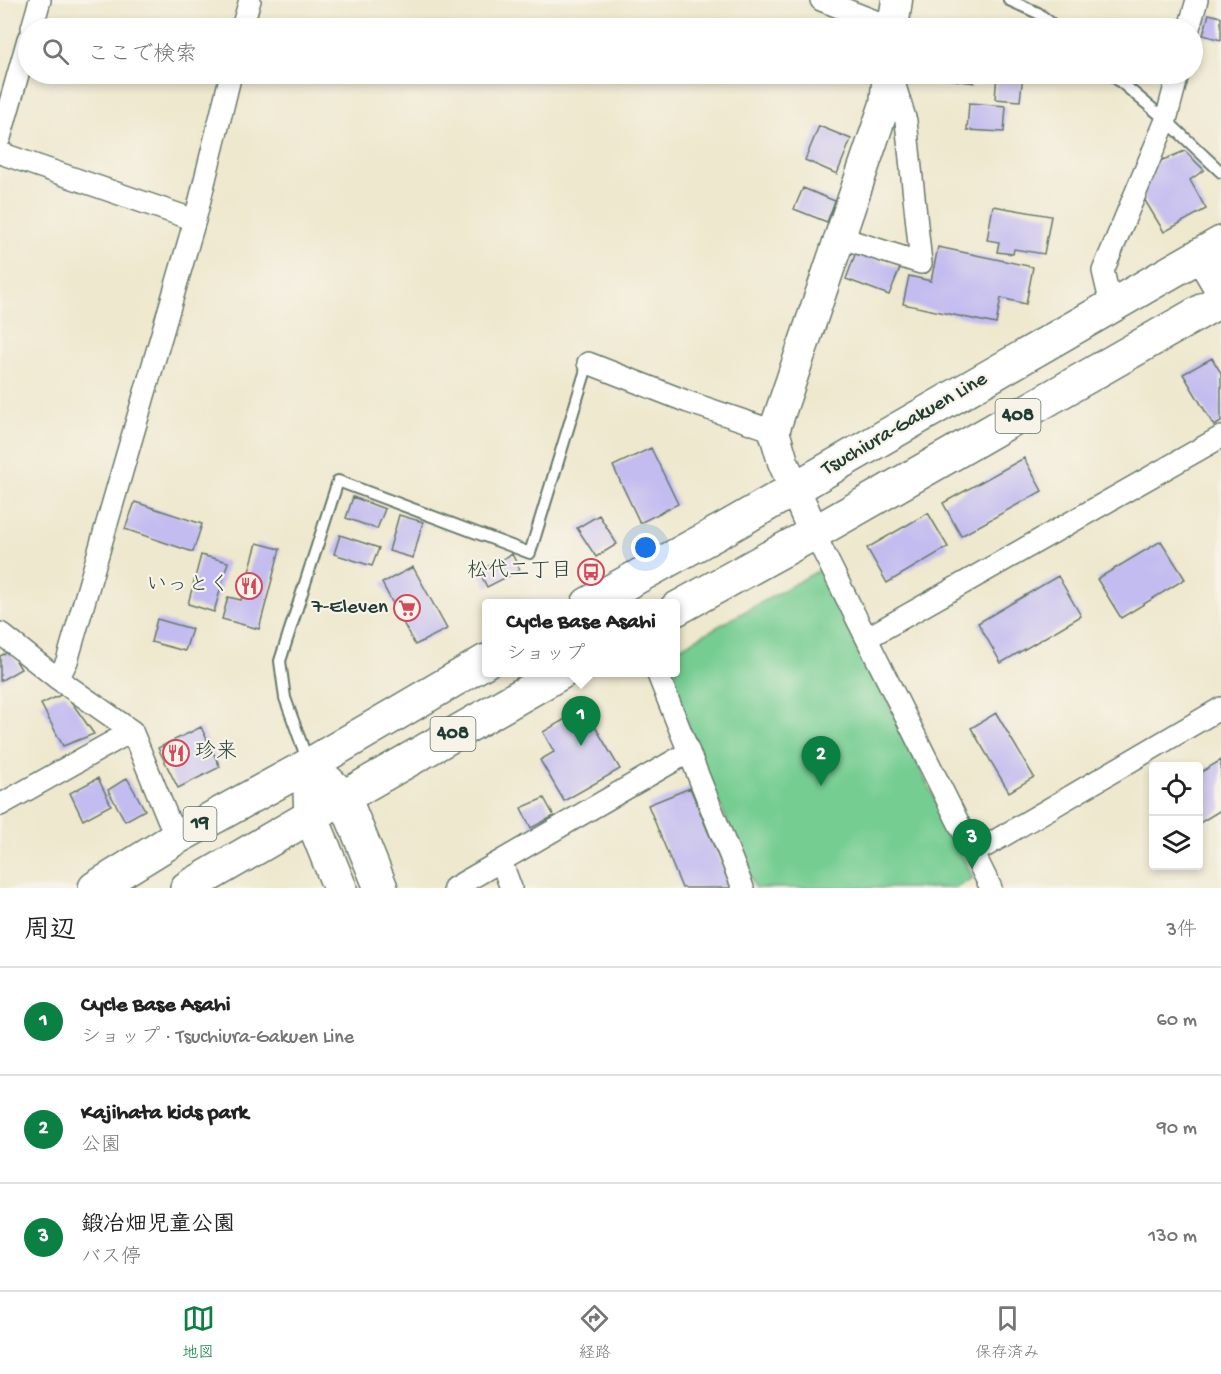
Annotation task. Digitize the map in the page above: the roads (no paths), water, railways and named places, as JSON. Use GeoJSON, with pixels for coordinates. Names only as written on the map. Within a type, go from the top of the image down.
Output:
{"type":"FeatureCollection","features":[{"type":"Feature","properties":{"kind":"main road","name":"Tsuchiura-Gakuen Line"},"geometry":{"type":"LineString","coordinates":[[595,599],[796,488],[1211,249]]}},
{"type":"Feature","properties":{"kind":"main road","name":"408"},"geometry":{"type":"LineString","coordinates":[[680,606],[814,533],[1221,300]]}},
{"type":"Feature","properties":{"kind":"main road","name":"408"},"geometry":{"type":"LineString","coordinates":[[309,765],[482,663]]}},
{"type":"Feature","properties":{"kind":"main road","name":"408"},"geometry":{"type":"LineString","coordinates":[[311,816],[553,677]]}},
{"type":"Feature","properties":{"kind":"main road"},"geometry":{"type":"LineString","coordinates":[[309,765],[344,797],[381,888]]}},
{"type":"Feature","properties":{"kind":"main road"},"geometry":{"type":"LineString","coordinates":[[309,765],[311,816],[340,888]]}},
{"type":"Feature","properties":{"kind":"main road","name":"19"},"geometry":{"type":"LineString","coordinates":[[95,888],[176,838],[309,765]]}},
{"type":"Feature","properties":{"kind":"main road","name":"19"},"geometry":{"type":"LineString","coordinates":[[187,888],[311,816]]}},
{"type":"Feature","properties":{"kind":"street"},"geometry":{"type":"LineString","coordinates":[[35,18],[40,0]]}},
{"type":"Feature","properties":{"kind":"street"},"geometry":{"type":"LineString","coordinates":[[246,18],[250,0]]}},
{"type":"Feature","properties":{"kind":"street"},"geometry":{"type":"LineString","coordinates":[[821,0],[867,18]]}},
{"type":"Feature","properties":{"kind":"street"},"geometry":{"type":"LineString","coordinates":[[894,18],[897,0]]}},
{"type":"Feature","properties":{"kind":"street"},"geometry":{"type":"LineString","coordinates":[[1192,18],[1197,0]]}},
{"type":"Feature","properties":{"kind":"street"},"geometry":{"type":"LineString","coordinates":[[0,138],[18,74]]}},
{"type":"Feature","properties":{"kind":"street"},"geometry":{"type":"LineString","coordinates":[[58,679],[67,661],[195,220],[229,84]]}},
{"type":"Feature","properties":{"kind":"street"},"geometry":{"type":"LineString","coordinates":[[888,84],[885,104],[774,430],[783,462],[814,533],[991,888]]}},
{"type":"Feature","properties":{"kind":"street"},"geometry":{"type":"LineString","coordinates":[[839,237],[921,263],[906,121],[893,84]]}},
{"type":"Feature","properties":{"kind":"street"},"geometry":{"type":"LineString","coordinates":[[1112,305],[1103,271],[1166,120],[1175,84]]}},
{"type":"Feature","properties":{"kind":"street"},"geometry":{"type":"LineString","coordinates":[[0,153],[195,220]]}},
{"type":"Feature","properties":{"kind":"street"},"geometry":{"type":"LineString","coordinates":[[1211,249],[1221,291]]}},
{"type":"Feature","properties":{"kind":"street"},"geometry":{"type":"LineString","coordinates":[[588,363],[688,402],[774,430]]}},
{"type":"Feature","properties":{"kind":"street"},"geometry":{"type":"LineString","coordinates":[[867,638],[1221,437]]}},
{"type":"Feature","properties":{"kind":"street"},"geometry":{"type":"LineString","coordinates":[[0,633],[58,679],[132,731],[176,838]]}},
{"type":"Feature","properties":{"kind":"street"},"geometry":{"type":"LineString","coordinates":[[659,677],[743,888]]}},
{"type":"Feature","properties":{"kind":"street"},"geometry":{"type":"LineString","coordinates":[[974,853],[1221,708]]}},
{"type":"Feature","properties":{"kind":"street"},"geometry":{"type":"LineString","coordinates":[[0,805],[132,731]]}},
{"type":"Feature","properties":{"kind":"street"},"geometry":{"type":"LineString","coordinates":[[455,888],[689,752]]}},
{"type":"Feature","properties":{"kind":"street"},"geometry":{"type":"LineString","coordinates":[[501,861],[512,888]]}},
{"type":"Feature","properties":{"kind":"lane"},"geometry":{"type":"LineString","coordinates":[[1009,0],[1044,18]]}},
{"type":"Feature","properties":{"kind":"lane"},"geometry":{"type":"LineString","coordinates":[[1123,84],[1166,120],[1221,172]]}},
{"type":"Feature","properties":{"kind":"lane"},"geometry":{"type":"LineString","coordinates":[[309,765],[285,698],[280,661],[338,481],[530,553],[588,363]]}},
{"type":"Feature","properties":{"kind":"place","name":"松代二丁目"},"geometry":{"type":"Point","coordinates":[591,572]}},
{"type":"Feature","properties":{"kind":"place","name":"いっとく"},"geometry":{"type":"Point","coordinates":[249,586]}},
{"type":"Feature","properties":{"kind":"place","name":"7-Eleven"},"geometry":{"type":"Point","coordinates":[407,608]}},
{"type":"Feature","properties":{"kind":"place","name":"Cycle Base Asahi"},"geometry":{"type":"Point","coordinates":[581,746]}},
{"type":"Feature","properties":{"kind":"place","name":"珍来"},"geometry":{"type":"Point","coordinates":[176,753]}},
{"type":"Feature","properties":{"kind":"place","name":"Kajihata kids park"},"geometry":{"type":"Point","coordinates":[821,786]}},
{"type":"Feature","properties":{"kind":"place","name":"鍛冶畑児童公園"},"geometry":{"type":"Point","coordinates":[972,869]}}]}
